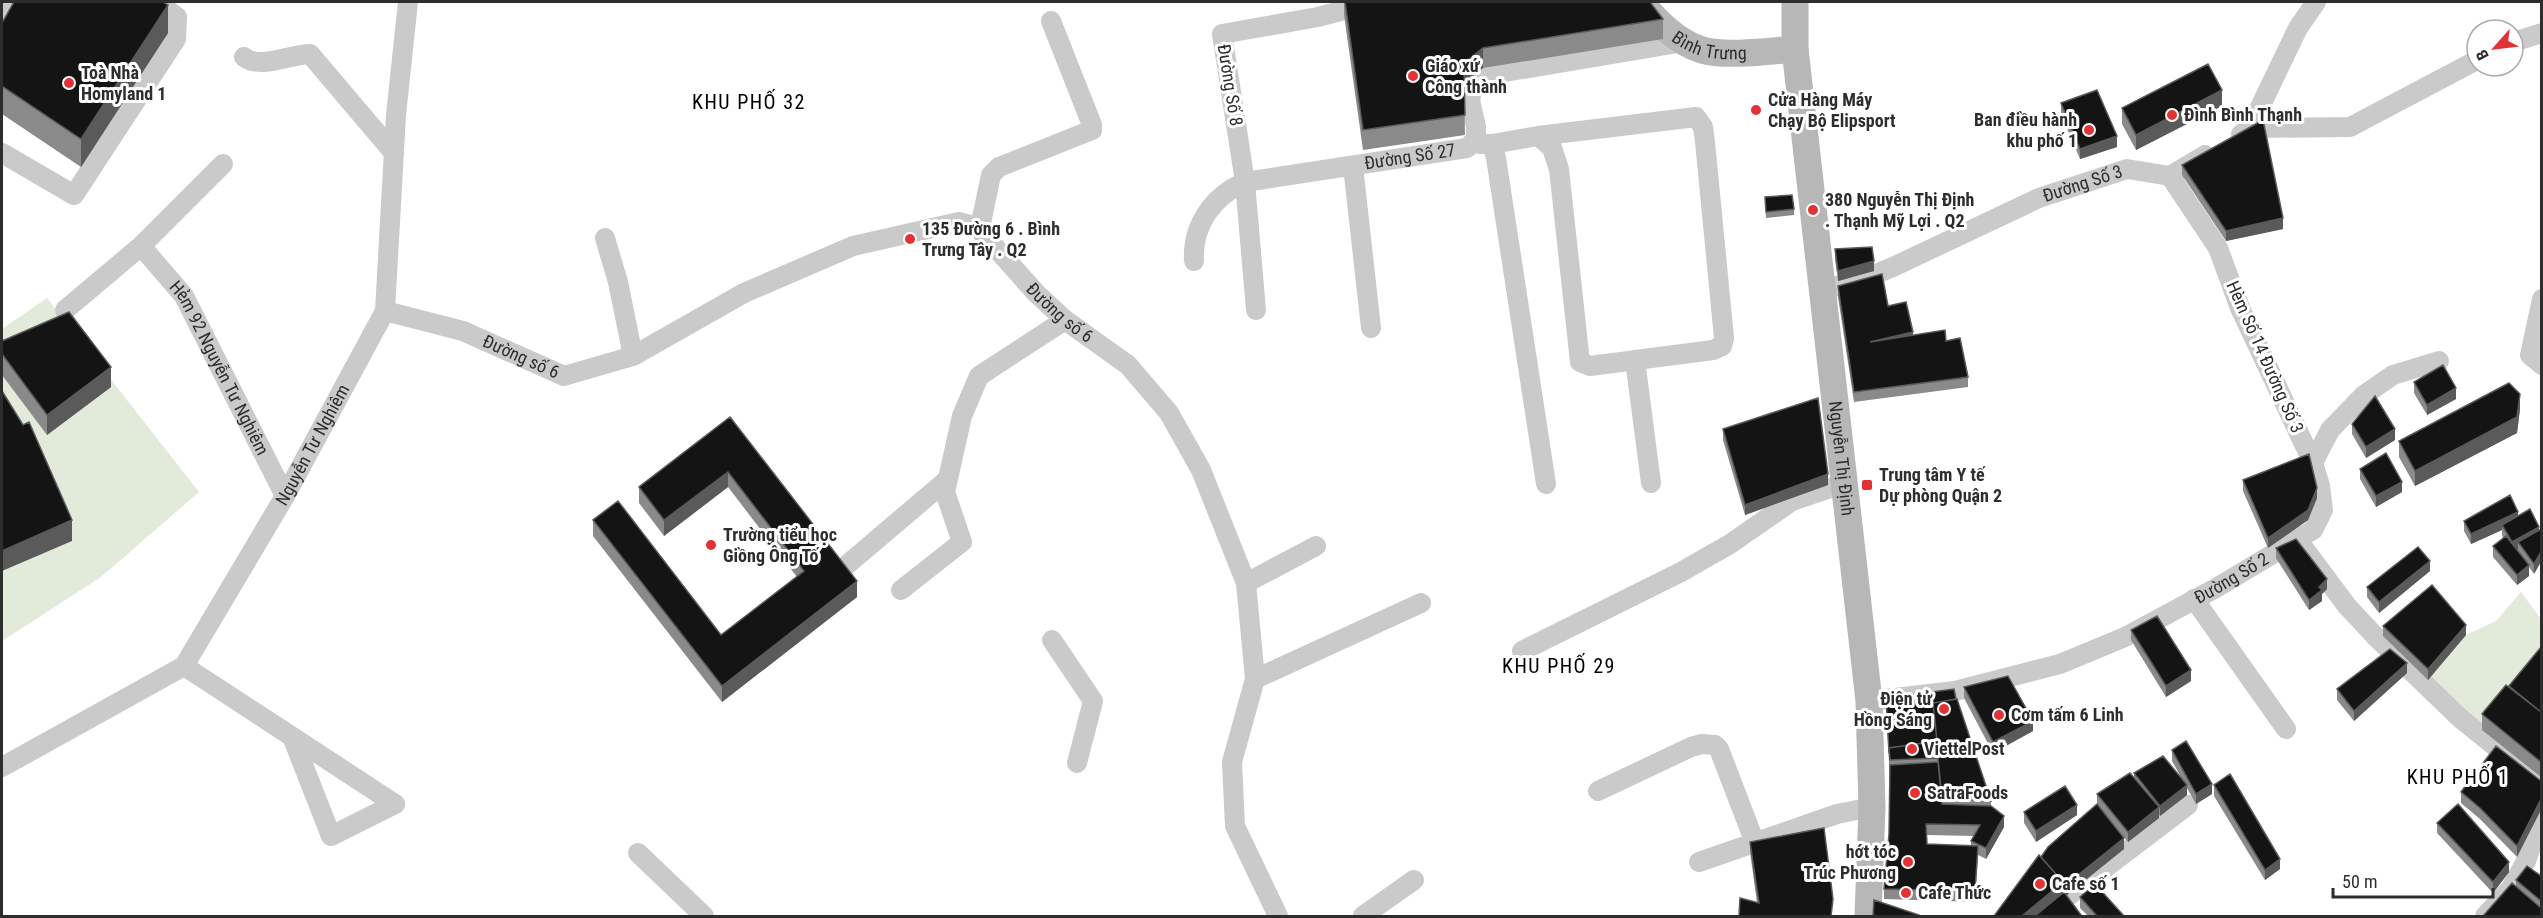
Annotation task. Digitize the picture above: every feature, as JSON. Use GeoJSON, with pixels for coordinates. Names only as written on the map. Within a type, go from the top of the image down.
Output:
{"type":"FeatureCollection","features":[{"type":"Feature","properties":{"kind":"main road","name":"Bình Trưng"},"geometry":{"type":"LineString","coordinates":[[1640,2],[1662,26],[1684,42],[1702,50],[1742,52],[1795,49]]}},
{"type":"Feature","properties":{"kind":"main road","name":"Nguyễn Thị Định"},"geometry":{"type":"LineString","coordinates":[[1795,2],[1795,49],[1869,701],[1876,911]]}},
{"type":"Feature","properties":{"kind":"street"},"geometry":{"type":"LineString","coordinates":[[2,10],[7,2]]}},
{"type":"Feature","properties":{"kind":"street"},"geometry":{"type":"LineString","coordinates":[[2,153],[74,195],[176,39],[177,17],[158,2]]}},
{"type":"Feature","properties":{"kind":"street","name":"Nguyễn Tư Nghiêm"},"geometry":{"type":"LineString","coordinates":[[184,666],[285,496],[385,311],[394,153],[408,2]]}},
{"type":"Feature","properties":{"kind":"street","name":"Đường Số 8"},"geometry":{"type":"LineString","coordinates":[[1245,182],[1222,34],[1318,17],[1373,2]]}},
{"type":"Feature","properties":{"kind":"street"},"geometry":{"type":"LineString","coordinates":[[2250,128],[2298,28],[2316,2]]}},
{"type":"Feature","properties":{"kind":"street"},"geometry":{"type":"LineString","coordinates":[[977,227],[981,223],[991,175],[999,167],[1092,130],[1051,21]]}},
{"type":"Feature","properties":{"kind":"street"},"geometry":{"type":"LineString","coordinates":[[2525,38],[2541,33]]}},
{"type":"Feature","properties":{"kind":"street","name":"Đường Số 27"},"geometry":{"type":"LineString","coordinates":[[1245,182],[1467,148],[1476,139],[1476,127],[1470,100],[1475,77],[1684,42]]}},
{"type":"Feature","properties":{"kind":"street"},"geometry":{"type":"LineString","coordinates":[[244,57],[258,61],[310,54],[394,153]]}},
{"type":"Feature","properties":{"kind":"street"},"geometry":{"type":"LineString","coordinates":[[2170,177],[2250,128],[2350,127],[2465,66]]}},
{"type":"Feature","properties":{"kind":"street"},"geometry":{"type":"LineString","coordinates":[[1472,143],[1492,144],[1538,136],[1696,117],[1703,127],[1724,338],[1722,346],[1713,350],[1590,366],[1581,362],[1559,169],[1552,148],[1538,136]]}},
{"type":"Feature","properties":{"kind":"street"},"geometry":{"type":"LineString","coordinates":[[1492,144],[1504,205],[1546,484]]}},
{"type":"Feature","properties":{"kind":"street"},"geometry":{"type":"LineString","coordinates":[[65,310],[141,246],[223,164]]}},
{"type":"Feature","properties":{"kind":"street"},"geometry":{"type":"LineString","coordinates":[[1353,166],[1371,328]]}},
{"type":"Feature","properties":{"kind":"street","name":"Đường Số 3"},"geometry":{"type":"LineString","coordinates":[[1822,289],[1856,282],[1904,262],[2039,198],[2127,169],[2170,177]]}},
{"type":"Feature","properties":{"kind":"street","name":"Hèm Số 14 Đường Số 3"},"geometry":{"type":"LineString","coordinates":[[2170,177],[2218,248],[2240,308],[2313,463],[2320,486],[2323,510],[2313,530],[2297,539]]}},
{"type":"Feature","properties":{"kind":"street"},"geometry":{"type":"LineString","coordinates":[[1194,261],[1195,235],[1206,215],[1231,188],[1245,182],[1256,310]]}},
{"type":"Feature","properties":{"kind":"street","name":"Đường số 6"},"geometry":{"type":"LineString","coordinates":[[385,311],[463,331],[564,376],[633,356],[744,292],[853,246],[959,222],[977,227],[1036,294],[1065,320],[1128,365],[1169,413],[1201,470],[1246,583],[1255,679],[1232,762],[1234,826],[1278,916]]}},
{"type":"Feature","properties":{"kind":"street"},"geometry":{"type":"LineString","coordinates":[[605,238],[618,282],[633,356]]}},
{"type":"Feature","properties":{"kind":"street","name":"Hẻm 92 Nguyễn Tư Nghiêm"},"geometry":{"type":"LineString","coordinates":[[141,246],[184,296],[285,496]]}},
{"type":"Feature","properties":{"kind":"street"},"geometry":{"type":"LineString","coordinates":[[2541,299],[2530,355],[2541,365]]}},
{"type":"Feature","properties":{"kind":"street"},"geometry":{"type":"LineString","coordinates":[[901,590],[962,542],[945,492],[962,416],[979,376],[1065,320]]}},
{"type":"Feature","properties":{"kind":"street"},"geometry":{"type":"LineString","coordinates":[[1635,360],[1651,483]]}},
{"type":"Feature","properties":{"kind":"street"},"geometry":{"type":"LineString","coordinates":[[2313,463],[2330,430],[2364,395],[2392,375],[2439,361]]}},
{"type":"Feature","properties":{"kind":"street"},"geometry":{"type":"LineString","coordinates":[[848,564],[948,479]]}},
{"type":"Feature","properties":{"kind":"street"},"geometry":{"type":"LineString","coordinates":[[1522,651],[1681,572],[1730,544],[1792,501],[1845,483]]}},
{"type":"Feature","properties":{"kind":"street"},"geometry":{"type":"LineString","coordinates":[[2297,539],[2347,606],[2375,636],[2461,719],[2541,784]]}},
{"type":"Feature","properties":{"kind":"street","name":"Đường Số 2"},"geometry":{"type":"LineString","coordinates":[[1869,701],[1955,691],[2060,664],[2125,637],[2297,539]]}},
{"type":"Feature","properties":{"kind":"street"},"geometry":{"type":"LineString","coordinates":[[1246,583],[1316,546]]}},
{"type":"Feature","properties":{"kind":"street"},"geometry":{"type":"LineString","coordinates":[[2194,599],[2286,729]]}},
{"type":"Feature","properties":{"kind":"street"},"geometry":{"type":"LineString","coordinates":[[1255,679],[1421,603]]}},
{"type":"Feature","properties":{"kind":"street"},"geometry":{"type":"LineString","coordinates":[[1052,640],[1093,701],[1077,763]]}},
{"type":"Feature","properties":{"kind":"street"},"geometry":{"type":"LineString","coordinates":[[2,767],[184,666],[395,804],[331,836],[293,739]]}},
{"type":"Feature","properties":{"kind":"street"},"geometry":{"type":"LineString","coordinates":[[1598,791],[1691,747],[1702,744],[1714,745],[1719,749],[1755,843]]}},
{"type":"Feature","properties":{"kind":"street"},"geometry":{"type":"LineString","coordinates":[[2042,916],[2188,805]]}},
{"type":"Feature","properties":{"kind":"street"},"geometry":{"type":"LineString","coordinates":[[1699,862],[1837,814],[1872,807]]}},
{"type":"Feature","properties":{"kind":"street"},"geometry":{"type":"LineString","coordinates":[[2151,807],[2165,823]]}},
{"type":"Feature","properties":{"kind":"street"},"geometry":{"type":"LineString","coordinates":[[2486,916],[2511,888],[2526,861],[2541,815]]}},
{"type":"Feature","properties":{"kind":"street"},"geometry":{"type":"LineString","coordinates":[[638,853],[704,916]]}},
{"type":"Feature","properties":{"kind":"street"},"geometry":{"type":"LineString","coordinates":[[1363,916],[1414,880]]}},
{"type":"Feature","properties":{"kind":"green space"},"geometry":{"type":"Polygon","coordinates":[[[47,298],[199,492],[101,577],[2,641],[2,329],[47,298]]]}},
{"type":"Feature","properties":{"kind":"green space"},"geometry":{"type":"Polygon","coordinates":[[[2521,592],[2541,619],[2541,657],[2482,730],[2428,680],[2466,635],[2496,621],[2521,592]]]}},
{"type":"Feature","properties":{"kind":"building","name":"Toà Nhà Homyland 1"},"geometry":{"type":"Polygon","coordinates":[[[14,2],[163,2],[168,5],[81,139],[2,86],[2,23],[14,2]]]}},
{"type":"Feature","properties":{"kind":"building","name":"Giáo xứ Công thành"},"geometry":{"type":"Polygon","coordinates":[[[1345,2],[1650,2],[1663,19],[1483,48],[1464,63],[1465,115],[1363,130],[1345,2]]]}},
{"type":"Feature","properties":{"kind":"building"},"geometry":{"type":"Polygon","coordinates":[[[2208,64],[2222,90],[2136,135],[2122,108],[2208,64]]]}},
{"type":"Feature","properties":{"kind":"building","name":"Ban điều hành khu phố 1"},"geometry":{"type":"Polygon","coordinates":[[[2097,90],[2117,136],[2080,149],[2061,103],[2097,90]]]}},
{"type":"Feature","properties":{"kind":"building"},"geometry":{"type":"Polygon","coordinates":[[[2263,120],[2283,218],[2226,231],[2182,165],[2263,120]]]}},
{"type":"Feature","properties":{"kind":"building"},"geometry":{"type":"Polygon","coordinates":[[[1792,195],[1794,209],[1766,212],[1765,197],[1792,195]]]}},
{"type":"Feature","properties":{"kind":"building"},"geometry":{"type":"Polygon","coordinates":[[[1872,247],[1874,261],[1838,271],[1835,249],[1872,247]]]}},
{"type":"Feature","properties":{"kind":"building"},"geometry":{"type":"Polygon","coordinates":[[[1882,274],[1888,306],[1906,302],[1913,332],[1870,342],[1945,330],[1946,341],[1960,338],[1968,377],[1854,392],[1838,286],[1882,274]]]}},
{"type":"Feature","properties":{"kind":"building"},"geometry":{"type":"Polygon","coordinates":[[[69,312],[111,367],[47,415],[2,354],[2,341],[69,312]]]}},
{"type":"Feature","properties":{"kind":"building"},"geometry":{"type":"Polygon","coordinates":[[[2443,365],[2456,388],[2427,405],[2414,382],[2443,365]]]}},
{"type":"Feature","properties":{"kind":"building"},"geometry":{"type":"Polygon","coordinates":[[[2509,383],[2520,394],[2517,417],[2415,471],[2399,441],[2509,383]]]}},
{"type":"Feature","properties":{"kind":"building"},"geometry":{"type":"Polygon","coordinates":[[[2,391],[23,425],[29,422],[72,520],[2,551],[2,391]]]}},
{"type":"Feature","properties":{"kind":"building"},"geometry":{"type":"Polygon","coordinates":[[[2375,396],[2395,429],[2366,447],[2352,424],[2375,396]]]}},
{"type":"Feature","properties":{"kind":"building"},"geometry":{"type":"Polygon","coordinates":[[[1818,398],[1828,474],[1745,505],[1723,429],[1818,398]]]}},
{"type":"Feature","properties":{"kind":"building"},"geometry":{"type":"Polygon","coordinates":[[[730,417],[857,581],[722,686],[593,520],[618,501],[721,635],[804,571],[728,472],[664,520],[639,487],[730,417]]]}},
{"type":"Feature","properties":{"kind":"building"},"geometry":{"type":"Polygon","coordinates":[[[2386,453],[2402,482],[2376,496],[2360,469],[2386,453]]]}},
{"type":"Feature","properties":{"kind":"building"},"geometry":{"type":"Polygon","coordinates":[[[2309,454],[2317,488],[2308,510],[2268,538],[2243,480],[2309,454]]]}},
{"type":"Feature","properties":{"kind":"building"},"geometry":{"type":"Polygon","coordinates":[[[2510,495],[2518,512],[2471,534],[2464,521],[2510,495]]]}},
{"type":"Feature","properties":{"kind":"building"},"geometry":{"type":"Polygon","coordinates":[[[2530,509],[2539,527],[2512,542],[2502,525],[2530,509]]]}},
{"type":"Feature","properties":{"kind":"building"},"geometry":{"type":"Polygon","coordinates":[[[2541,529],[2541,552],[2534,564],[2518,542],[2541,529]]]}},
{"type":"Feature","properties":{"kind":"building"},"geometry":{"type":"Polygon","coordinates":[[[2506,536],[2529,565],[2517,575],[2493,546],[2506,536]]]}},
{"type":"Feature","properties":{"kind":"building"},"geometry":{"type":"Polygon","coordinates":[[[2296,539],[2327,579],[2319,587],[2322,590],[2309,600],[2276,548],[2296,539]]]}},
{"type":"Feature","properties":{"kind":"building"},"geometry":{"type":"Polygon","coordinates":[[[2418,547],[2430,561],[2379,602],[2367,587],[2418,547]]]}},
{"type":"Feature","properties":{"kind":"building"},"geometry":{"type":"Polygon","coordinates":[[[2432,585],[2466,625],[2428,669],[2383,626],[2432,585]]]}},
{"type":"Feature","properties":{"kind":"building"},"geometry":{"type":"Polygon","coordinates":[[[2157,616],[2191,670],[2166,686],[2131,630],[2157,616]]]}},
{"type":"Feature","properties":{"kind":"building"},"geometry":{"type":"Polygon","coordinates":[[[2541,647],[2541,712],[2509,686],[2541,647]]]}},
{"type":"Feature","properties":{"kind":"building"},"geometry":{"type":"Polygon","coordinates":[[[2390,649],[2407,663],[2354,711],[2337,689],[2390,649]]]}},
{"type":"Feature","properties":{"kind":"building","name":"Cơm tấm 6 Linh"},"geometry":{"type":"Polygon","coordinates":[[[2008,676],[2033,721],[1993,742],[1964,687],[2008,676]]]}},
{"type":"Feature","properties":{"kind":"building"},"geometry":{"type":"Polygon","coordinates":[[[2506,685],[2541,712],[2541,762],[2482,714],[2506,685]]]}},
{"type":"Feature","properties":{"kind":"building"},"geometry":{"type":"Polygon","coordinates":[[[1954,689],[1956,699],[1933,703],[1937,741],[1889,748],[1889,753],[1886,698],[1954,689]]]}},
{"type":"Feature","properties":{"kind":"building"},"geometry":{"type":"Polygon","coordinates":[[[1957,699],[1991,801],[1942,799],[1938,758],[1890,760],[1889,748],[1937,741],[1933,703],[1957,699]]]}},
{"type":"Feature","properties":{"kind":"building"},"geometry":{"type":"Polygon","coordinates":[[[2186,741],[2212,784],[2196,794],[2172,750],[2186,741]]]}},
{"type":"Feature","properties":{"kind":"building"},"geometry":{"type":"Polygon","coordinates":[[[2496,746],[2541,781],[2541,799],[2517,846],[2461,792],[2496,746]]]}},
{"type":"Feature","properties":{"kind":"building"},"geometry":{"type":"Polygon","coordinates":[[[2163,756],[2187,785],[2160,806],[2134,773],[2163,756]]]}},
{"type":"Feature","properties":{"kind":"building"},"geometry":{"type":"Polygon","coordinates":[[[1938,762],[1942,804],[1991,806],[2004,816],[1986,848],[1971,841],[1980,825],[1926,824],[1927,844],[1978,846],[1975,891],[1884,889],[1889,834],[1890,765],[1938,762]]]}},
{"type":"Feature","properties":{"kind":"building"},"geometry":{"type":"Polygon","coordinates":[[[2130,773],[2159,807],[2128,832],[2097,794],[2130,773]]]}},
{"type":"Feature","properties":{"kind":"building"},"geometry":{"type":"Polygon","coordinates":[[[2230,774],[2280,859],[2265,870],[2214,785],[2230,774]]]}},
{"type":"Feature","properties":{"kind":"building"},"geometry":{"type":"Polygon","coordinates":[[[2065,786],[2077,805],[2036,831],[2024,812],[2065,786]]]}},
{"type":"Feature","properties":{"kind":"building"},"geometry":{"type":"Polygon","coordinates":[[[2097,804],[2124,838],[2063,887],[2063,882],[2041,857],[2048,847],[2097,804]]]}},
{"type":"Feature","properties":{"kind":"building"},"geometry":{"type":"Polygon","coordinates":[[[2458,804],[2509,862],[2493,882],[2437,823],[2458,804]]]}},
{"type":"Feature","properties":{"kind":"building"},"geometry":{"type":"Polygon","coordinates":[[[1824,828],[1833,899],[1831,916],[1739,916],[1740,898],[1759,903],[1750,842],[1824,828]]]}},
{"type":"Feature","properties":{"kind":"building"},"geometry":{"type":"Polygon","coordinates":[[[2039,855],[2063,882],[2022,916],[1994,916],[2039,855]]]}},
{"type":"Feature","properties":{"kind":"building"},"geometry":{"type":"Polygon","coordinates":[[[2527,866],[2541,876],[2541,901],[2516,880],[2527,866]]]}},
{"type":"Feature","properties":{"kind":"building"},"geometry":{"type":"Polygon","coordinates":[[[2512,883],[2541,908],[2541,916],[2483,916],[2512,883]]]}},
{"type":"Feature","properties":{"kind":"building"},"geometry":{"type":"Polygon","coordinates":[[[2095,884],[2124,916],[2097,916],[2080,897],[2095,884]]]}},
{"type":"Feature","properties":{"kind":"building"},"geometry":{"type":"Polygon","coordinates":[[[2064,892],[2080,916],[2035,916],[2064,892]]]}},
{"type":"Feature","properties":{"kind":"building"},"geometry":{"type":"Polygon","coordinates":[[[1874,900],[1919,915],[1919,916],[1873,916],[1874,900]]]}},
{"type":"Feature","properties":{"kind":"place","name":"Giáo xứ Công thành"},"geometry":{"type":"Point","coordinates":[1413,76]}},
{"type":"Feature","properties":{"kind":"place","name":"Toà Nhà Homyland 1"},"geometry":{"type":"Point","coordinates":[69,83]}},
{"type":"Feature","properties":{"kind":"place","name":"Cửa Hàng Máy Chạy Bộ Elipsport"},"geometry":{"type":"Point","coordinates":[1756,110]}},
{"type":"Feature","properties":{"kind":"place","name":"Đình Bình Thạnh"},"geometry":{"type":"Point","coordinates":[2172,115]}},
{"type":"Feature","properties":{"kind":"place","name":"Ban điều hành khu phố 1"},"geometry":{"type":"Point","coordinates":[2089,130]}},
{"type":"Feature","properties":{"kind":"place","name":"380 Nguyễn Thị Định . Thạnh Mỹ Lợi . Q2"},"geometry":{"type":"Point","coordinates":[1813,210]}},
{"type":"Feature","properties":{"kind":"place","name":"135 Đường 6 . Bình Trưng Tây . Q2"},"geometry":{"type":"Point","coordinates":[910,239]}},
{"type":"Feature","properties":{"kind":"place","name":"Trung tâm Y tế Dự phòng Quận 2"},"geometry":{"type":"Point","coordinates":[1867,485]}},
{"type":"Feature","properties":{"kind":"place","name":"Trường tiểu học Giồng Ông Tố"},"geometry":{"type":"Point","coordinates":[711,545]}},
{"type":"Feature","properties":{"kind":"place","name":"Điện tử Hồng Sáng"},"geometry":{"type":"Point","coordinates":[1944,709]}},
{"type":"Feature","properties":{"kind":"place","name":"Cơm tấm 6 Linh"},"geometry":{"type":"Point","coordinates":[1999,715]}},
{"type":"Feature","properties":{"kind":"place","name":"ViettelPost"},"geometry":{"type":"Point","coordinates":[1912,749]}},
{"type":"Feature","properties":{"kind":"place","name":"SatraFoods"},"geometry":{"type":"Point","coordinates":[1915,793]}},
{"type":"Feature","properties":{"kind":"place","name":"hớt tóc Trúc Phương"},"geometry":{"type":"Point","coordinates":[1908,862]}},
{"type":"Feature","properties":{"kind":"place","name":"Cafe số 1"},"geometry":{"type":"Point","coordinates":[2040,884]}},
{"type":"Feature","properties":{"kind":"place","name":"Cafe Thức"},"geometry":{"type":"Point","coordinates":[1906,893]}},
{"type":"Feature","properties":{"kind":"district","name":"KHU PHỐ 32"},"geometry":{"type":"Point","coordinates":[749,102]}},
{"type":"Feature","properties":{"kind":"district","name":"KHU PHỐ 29"},"geometry":{"type":"Point","coordinates":[1559,666]}},
{"type":"Feature","properties":{"kind":"district","name":"KHU PHỐ 1"},"geometry":{"type":"Point","coordinates":[2458,777]}}]}
